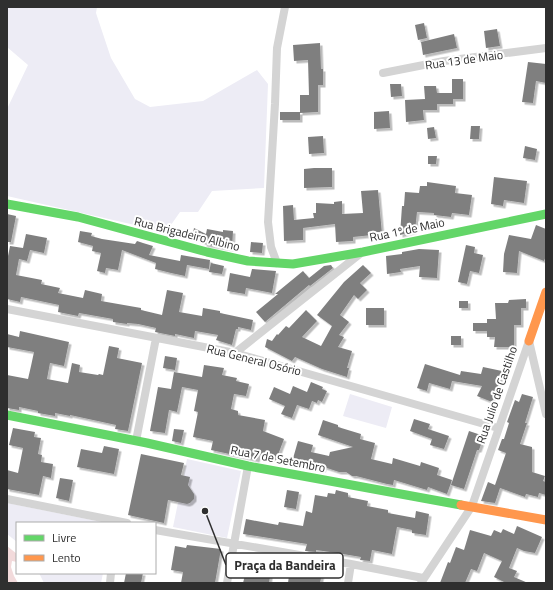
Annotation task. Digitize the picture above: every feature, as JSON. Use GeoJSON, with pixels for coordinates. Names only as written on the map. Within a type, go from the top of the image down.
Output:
{"type":"FeatureCollection","features":[{"type":"Feature","properties":{"kind":"street"},"geometry":{"type":"LineString","coordinates":[[277,263],[271,247],[268,222],[277,48],[285,7]]}},
{"type":"Feature","properties":{"kind":"street","name":"Rua 13 de Maio"},"geometry":{"type":"LineString","coordinates":[[383,73],[444,61],[546,48]]}},
{"type":"Feature","properties":{"kind":"street","name":"Rua Brigadeiro Albino"},"geometry":{"type":"LineString","coordinates":[[7,204],[78,217],[207,252],[248,261],[293,264],[363,252]]}},
{"type":"Feature","properties":{"kind":"street","name":"Rua 1º de Maio"},"geometry":{"type":"LineString","coordinates":[[235,353],[363,252],[546,214]]}},
{"type":"Feature","properties":{"kind":"street","name":"Rua Julio de Castilho"},"geometry":{"type":"LineString","coordinates":[[422,580],[472,506],[546,292]]}},
{"type":"Feature","properties":{"kind":"street","name":"Rua General Osório"},"geometry":{"type":"LineString","coordinates":[[7,308],[235,353],[498,428]]}},
{"type":"Feature","properties":{"kind":"street"},"geometry":{"type":"LineString","coordinates":[[136,441],[156,338]]}},
{"type":"Feature","properties":{"kind":"street"},"geometry":{"type":"LineString","coordinates":[[529,341],[546,414]]}},
{"type":"Feature","properties":{"kind":"street","name":"Rua 7 de Setembro"},"geometry":{"type":"LineString","coordinates":[[7,415],[136,441],[248,466],[546,520]]}},
{"type":"Feature","properties":{"kind":"street"},"geometry":{"type":"LineString","coordinates":[[227,583],[248,466]]}},
{"type":"Feature","properties":{"kind":"street"},"geometry":{"type":"LineString","coordinates":[[7,499],[118,522]]}},
{"type":"Feature","properties":{"kind":"street"},"geometry":{"type":"LineString","coordinates":[[156,530],[351,564],[422,580]]}},
{"type":"Feature","properties":{"kind":"street"},"geometry":{"type":"LineString","coordinates":[[348,583],[351,564]]}},
{"type":"Feature","properties":{"kind":"shaded area"},"geometry":{"type":"Polygon","coordinates":[[[7,7],[97,7],[96,13],[111,58],[135,99],[150,107],[203,101],[257,70],[268,84],[264,188],[212,191],[198,212],[180,212],[166,232],[7,196],[7,109],[28,65],[7,47],[7,7]]]}},
{"type":"Feature","properties":{"kind":"shaded area"},"geometry":{"type":"Polygon","coordinates":[[[350,394],[392,407],[386,428],[343,416],[350,394]]]}},
{"type":"Feature","properties":{"kind":"shaded area"},"geometry":{"type":"Polygon","coordinates":[[[187,459],[241,471],[227,538],[173,527],[187,459]]]}},
{"type":"Feature","properties":{"kind":"shaded area"},"geometry":{"type":"Polygon","coordinates":[[[7,503],[102,522],[16,522],[16,541],[7,534],[7,503]]]}},
{"type":"Feature","properties":{"kind":"shaded area"},"geometry":{"type":"Polygon","coordinates":[[[7,546],[16,553],[16,574],[18,574],[32,583],[7,583],[7,546]]]}},
{"type":"Feature","properties":{"kind":"shaded area"},"geometry":{"type":"Polygon","coordinates":[[[40,574],[103,574],[101,583],[44,583],[40,574]]]}},
{"type":"Feature","properties":{"kind":"pier"},"geometry":{"type":"Polygon","coordinates":[[[12,561],[16,562],[16,574],[30,574],[34,583],[18,583],[11,567],[12,561]]]}},
{"type":"Feature","properties":{"kind":"building"},"geometry":{"type":"Polygon","coordinates":[[[424,23],[427,38],[418,40],[415,25],[424,23]]]}},
{"type":"Feature","properties":{"kind":"building"},"geometry":{"type":"Polygon","coordinates":[[[497,29],[500,46],[486,48],[484,31],[497,29]]]}},
{"type":"Feature","properties":{"kind":"building"},"geometry":{"type":"Polygon","coordinates":[[[454,34],[457,48],[423,55],[421,42],[454,34]]]}},
{"type":"Feature","properties":{"kind":"building"},"geometry":{"type":"Polygon","coordinates":[[[320,43],[323,85],[318,85],[318,112],[300,113],[300,95],[309,95],[308,60],[294,61],[293,45],[320,43]]]}},
{"type":"Feature","properties":{"kind":"building"},"geometry":{"type":"Polygon","coordinates":[[[528,62],[546,64],[546,83],[536,81],[533,103],[522,102],[528,62]]]}},
{"type":"Feature","properties":{"kind":"building"},"geometry":{"type":"Polygon","coordinates":[[[452,79],[463,79],[463,99],[453,99],[453,104],[437,104],[437,110],[423,110],[424,120],[406,122],[405,100],[425,99],[424,86],[436,86],[437,93],[452,93],[452,79]]]}},
{"type":"Feature","properties":{"kind":"building"},"geometry":{"type":"Polygon","coordinates":[[[390,84],[401,84],[402,96],[391,97],[390,84]]]}},
{"type":"Feature","properties":{"kind":"building"},"geometry":{"type":"Polygon","coordinates":[[[389,111],[390,128],[374,129],[374,112],[389,111]]]}},
{"type":"Feature","properties":{"kind":"building"},"geometry":{"type":"Polygon","coordinates":[[[280,112],[300,112],[300,120],[280,120],[280,112]]]}},
{"type":"Feature","properties":{"kind":"building"},"geometry":{"type":"Polygon","coordinates":[[[471,126],[480,126],[479,139],[470,139],[471,126]]]}},
{"type":"Feature","properties":{"kind":"building"},"geometry":{"type":"Polygon","coordinates":[[[434,127],[436,138],[428,139],[427,128],[434,127]]]}},
{"type":"Feature","properties":{"kind":"building"},"geometry":{"type":"Polygon","coordinates":[[[323,136],[324,153],[309,154],[308,137],[323,136]]]}},
{"type":"Feature","properties":{"kind":"building"},"geometry":{"type":"Polygon","coordinates":[[[525,146],[537,149],[535,160],[523,158],[525,146]]]}},
{"type":"Feature","properties":{"kind":"building"},"geometry":{"type":"Polygon","coordinates":[[[428,156],[437,156],[436,164],[428,164],[428,156]]]}},
{"type":"Feature","properties":{"kind":"building"},"geometry":{"type":"Polygon","coordinates":[[[332,168],[332,187],[304,188],[304,169],[332,168]]]}},
{"type":"Feature","properties":{"kind":"building"},"geometry":{"type":"Polygon","coordinates":[[[494,177],[527,181],[524,203],[504,200],[503,206],[491,204],[494,177]]]}},
{"type":"Feature","properties":{"kind":"building"},"geometry":{"type":"Polygon","coordinates":[[[427,182],[456,186],[455,193],[472,195],[469,215],[452,213],[451,217],[434,215],[434,213],[417,212],[415,231],[400,235],[402,206],[404,206],[405,192],[419,193],[420,186],[427,186],[427,182]]]}},
{"type":"Feature","properties":{"kind":"building"},"geometry":{"type":"Polygon","coordinates":[[[378,190],[382,234],[353,237],[353,241],[336,242],[335,224],[303,228],[303,240],[284,241],[283,206],[293,205],[294,220],[314,218],[313,213],[316,213],[316,203],[334,204],[334,202],[342,201],[342,214],[363,213],[361,191],[378,190]]]}},
{"type":"Feature","properties":{"kind":"building"},"geometry":{"type":"Polygon","coordinates":[[[7,214],[16,216],[11,242],[7,242],[7,214]]]}},
{"type":"Feature","properties":{"kind":"building"},"geometry":{"type":"Polygon","coordinates":[[[536,225],[546,229],[546,256],[544,261],[519,251],[517,273],[503,272],[504,254],[509,235],[531,239],[536,225]]]}},
{"type":"Feature","properties":{"kind":"building"},"geometry":{"type":"Polygon","coordinates":[[[194,228],[206,234],[207,229],[223,232],[223,230],[233,231],[232,249],[204,244],[205,241],[192,238],[194,228]]]}},
{"type":"Feature","properties":{"kind":"building"},"geometry":{"type":"Polygon","coordinates":[[[80,231],[92,233],[91,236],[102,239],[135,244],[137,241],[153,246],[149,255],[180,261],[181,255],[210,260],[209,269],[187,265],[185,276],[171,273],[155,269],[156,263],[122,250],[118,270],[106,268],[105,273],[97,271],[101,253],[92,251],[93,246],[78,242],[80,231]]]}},
{"type":"Feature","properties":{"kind":"building"},"geometry":{"type":"Polygon","coordinates":[[[26,234],[47,238],[44,253],[30,250],[27,261],[19,259],[16,275],[42,280],[41,284],[60,288],[58,293],[83,298],[85,290],[102,294],[101,301],[141,308],[141,310],[162,315],[167,290],[183,293],[179,312],[202,316],[203,308],[220,311],[220,313],[253,320],[251,330],[238,327],[238,329],[236,329],[232,345],[216,340],[218,335],[195,331],[194,338],[175,334],[175,336],[155,332],[156,328],[138,324],[113,322],[113,319],[79,313],[78,316],[58,312],[59,305],[21,297],[20,302],[7,299],[7,261],[10,246],[23,248],[26,234]]]}},
{"type":"Feature","properties":{"kind":"building"},"geometry":{"type":"Polygon","coordinates":[[[251,242],[263,243],[262,253],[250,252],[251,242]]]}},
{"type":"Feature","properties":{"kind":"building"},"geometry":{"type":"Polygon","coordinates":[[[466,245],[475,247],[474,253],[483,255],[479,273],[470,271],[467,284],[458,282],[466,245]]]}},
{"type":"Feature","properties":{"kind":"building"},"geometry":{"type":"Polygon","coordinates":[[[419,249],[439,250],[437,278],[419,277],[420,266],[400,269],[401,272],[387,274],[386,256],[402,254],[402,252],[419,249]]]}},
{"type":"Feature","properties":{"kind":"building"},"geometry":{"type":"Polygon","coordinates":[[[211,263],[224,266],[222,274],[209,272],[211,263]]]}},
{"type":"Feature","properties":{"kind":"building"},"geometry":{"type":"Polygon","coordinates":[[[331,265],[333,268],[310,286],[309,285],[265,322],[256,312],[303,271],[309,278],[324,266],[331,265]]]}},
{"type":"Feature","properties":{"kind":"building"},"geometry":{"type":"Polygon","coordinates":[[[363,265],[371,273],[360,283],[367,290],[358,299],[354,295],[340,315],[349,322],[339,335],[344,337],[338,347],[352,351],[347,368],[349,368],[347,377],[322,369],[295,357],[292,361],[265,347],[267,339],[272,341],[286,326],[289,328],[306,310],[317,321],[302,337],[321,346],[332,326],[317,315],[344,282],[363,265]]]}},
{"type":"Feature","properties":{"kind":"building"},"geometry":{"type":"Polygon","coordinates":[[[252,269],[276,271],[272,293],[246,288],[245,294],[227,291],[230,273],[250,277],[252,269]]]}},
{"type":"Feature","properties":{"kind":"building"},"geometry":{"type":"Polygon","coordinates":[[[526,299],[526,308],[521,308],[521,325],[514,325],[514,347],[494,347],[495,337],[487,337],[487,331],[473,331],[473,323],[487,323],[487,319],[496,319],[495,303],[508,303],[509,300],[526,299]]]}},
{"type":"Feature","properties":{"kind":"building"},"geometry":{"type":"Polygon","coordinates":[[[459,301],[468,301],[468,308],[459,308],[459,301]]]}},
{"type":"Feature","properties":{"kind":"building"},"geometry":{"type":"Polygon","coordinates":[[[366,308],[384,308],[384,325],[366,325],[366,308]]]}},
{"type":"Feature","properties":{"kind":"building"},"geometry":{"type":"Polygon","coordinates":[[[20,331],[69,342],[64,366],[50,363],[47,379],[68,383],[72,363],[80,365],[79,372],[103,375],[109,346],[119,348],[117,358],[142,363],[128,431],[115,429],[116,425],[70,415],[55,413],[55,416],[38,413],[38,411],[19,407],[19,410],[7,408],[7,375],[28,379],[34,352],[7,347],[7,334],[19,337],[20,331]]]}},
{"type":"Feature","properties":{"kind":"building"},"geometry":{"type":"Polygon","coordinates":[[[451,336],[461,336],[461,345],[451,345],[451,336]]]}},
{"type":"Feature","properties":{"kind":"building"},"geometry":{"type":"Polygon","coordinates":[[[165,356],[177,358],[175,370],[163,368],[165,356]]]}},
{"type":"Feature","properties":{"kind":"building"},"geometry":{"type":"Polygon","coordinates":[[[425,364],[460,375],[461,371],[481,374],[483,367],[502,371],[497,391],[492,402],[477,396],[482,386],[452,381],[450,389],[429,383],[427,391],[417,388],[425,364]]]}},
{"type":"Feature","properties":{"kind":"building"},"geometry":{"type":"Polygon","coordinates":[[[204,365],[224,368],[222,375],[237,378],[236,381],[249,384],[246,396],[234,394],[231,409],[238,411],[238,415],[265,420],[263,431],[284,439],[276,460],[259,454],[257,460],[211,450],[213,441],[193,437],[198,412],[194,411],[198,390],[182,387],[177,412],[169,410],[165,433],[150,431],[158,387],[171,389],[174,372],[202,377],[204,365]]]}},
{"type":"Feature","properties":{"kind":"building"},"geometry":{"type":"Polygon","coordinates":[[[311,382],[323,387],[322,389],[327,391],[322,402],[318,400],[317,403],[312,401],[309,409],[297,405],[292,418],[281,414],[285,406],[269,399],[274,387],[290,394],[293,386],[307,392],[311,382]]]}},
{"type":"Feature","properties":{"kind":"building"},"geometry":{"type":"Polygon","coordinates":[[[522,394],[533,397],[520,444],[532,447],[532,472],[545,476],[543,481],[546,482],[546,495],[539,493],[538,497],[526,494],[525,497],[500,488],[495,503],[481,501],[488,482],[495,485],[506,453],[498,450],[502,439],[504,439],[509,423],[507,422],[515,400],[519,402],[522,394]]]}},
{"type":"Feature","properties":{"kind":"building"},"geometry":{"type":"Polygon","coordinates":[[[414,419],[430,424],[428,429],[449,436],[444,449],[430,445],[432,439],[410,431],[414,419]]]}},
{"type":"Feature","properties":{"kind":"building"},"geometry":{"type":"Polygon","coordinates":[[[323,420],[338,425],[338,427],[361,434],[360,439],[375,443],[371,459],[392,464],[393,458],[420,466],[421,462],[439,468],[437,475],[452,480],[447,494],[428,487],[427,490],[394,480],[393,485],[387,484],[352,476],[346,472],[339,472],[324,467],[323,470],[292,462],[298,441],[313,445],[311,452],[329,456],[330,452],[353,447],[318,435],[323,420]]]}},
{"type":"Feature","properties":{"kind":"building"},"geometry":{"type":"Polygon","coordinates":[[[13,428],[35,432],[34,437],[41,438],[38,454],[42,455],[41,462],[53,464],[51,478],[43,476],[39,495],[7,489],[7,470],[18,473],[23,448],[9,445],[13,428]]]}},
{"type":"Feature","properties":{"kind":"building"},"geometry":{"type":"Polygon","coordinates":[[[174,429],[184,430],[181,443],[172,441],[174,429]]]}},
{"type":"Feature","properties":{"kind":"building"},"geometry":{"type":"Polygon","coordinates":[[[469,431],[484,436],[479,450],[477,450],[464,489],[451,485],[469,431]]]}},
{"type":"Feature","properties":{"kind":"building"},"geometry":{"type":"Polygon","coordinates":[[[104,446],[119,449],[114,474],[77,467],[81,449],[102,453],[104,446]]]}},
{"type":"Feature","properties":{"kind":"building"},"geometry":{"type":"Polygon","coordinates":[[[141,454],[184,463],[181,475],[190,477],[188,485],[194,494],[194,499],[187,504],[168,500],[164,523],[128,515],[141,454]]]}},
{"type":"Feature","properties":{"kind":"building"},"geometry":{"type":"Polygon","coordinates":[[[60,478],[73,480],[69,501],[56,498],[60,478]]]}},
{"type":"Feature","properties":{"kind":"building"},"geometry":{"type":"Polygon","coordinates":[[[287,490],[299,492],[296,509],[284,507],[287,490]]]}},
{"type":"Feature","properties":{"kind":"building"},"geometry":{"type":"Polygon","coordinates":[[[336,490],[348,493],[348,497],[368,501],[367,506],[388,510],[388,513],[415,518],[416,511],[429,514],[426,535],[412,533],[412,530],[397,527],[392,554],[372,550],[370,561],[360,560],[361,557],[337,553],[316,550],[316,552],[305,551],[307,544],[243,534],[246,519],[278,525],[279,522],[303,526],[306,511],[312,513],[315,495],[327,497],[328,493],[335,494],[336,490]]]}},
{"type":"Feature","properties":{"kind":"building"},"geometry":{"type":"Polygon","coordinates":[[[517,526],[542,537],[535,553],[517,548],[509,568],[517,571],[514,577],[528,583],[506,583],[494,577],[502,561],[484,553],[477,571],[471,569],[465,583],[440,583],[448,562],[450,563],[456,547],[464,550],[470,530],[491,536],[494,530],[501,533],[503,529],[514,534],[517,526]]]}},
{"type":"Feature","properties":{"kind":"building"},"geometry":{"type":"Polygon","coordinates":[[[187,545],[221,549],[215,583],[181,583],[183,572],[171,570],[175,546],[186,548],[187,545]]]}},
{"type":"Feature","properties":{"kind":"building"},"geometry":{"type":"Polygon","coordinates":[[[241,559],[272,564],[269,583],[243,583],[245,575],[238,574],[241,559]]]}},
{"type":"Feature","properties":{"kind":"building"},"geometry":{"type":"Polygon","coordinates":[[[312,567],[323,569],[320,583],[288,583],[290,568],[311,572],[312,567]]]}},
{"type":"Feature","properties":{"kind":"building"},"geometry":{"type":"Polygon","coordinates":[[[126,574],[143,574],[141,583],[124,583],[126,574]]]}},
{"type":"Feature","properties":{"kind":"traffic: fast"},"geometry":{"type":"LineString","coordinates":[[7,204],[78,217],[207,252],[248,261],[293,264],[363,252],[546,214]]}},
{"type":"Feature","properties":{"kind":"traffic: fast"},"geometry":{"type":"LineString","coordinates":[[7,415],[147,443],[248,466],[461,505]]}},
{"type":"Feature","properties":{"kind":"traffic: slow"},"geometry":{"type":"LineString","coordinates":[[529,341],[546,292]]}},
{"type":"Feature","properties":{"kind":"traffic: slow"},"geometry":{"type":"LineString","coordinates":[[461,505],[546,520]]}},
{"type":"Feature","properties":{"kind":"place","name":"Praça da Bandeira"},"geometry":{"type":"Point","coordinates":[205,511]}}]}
